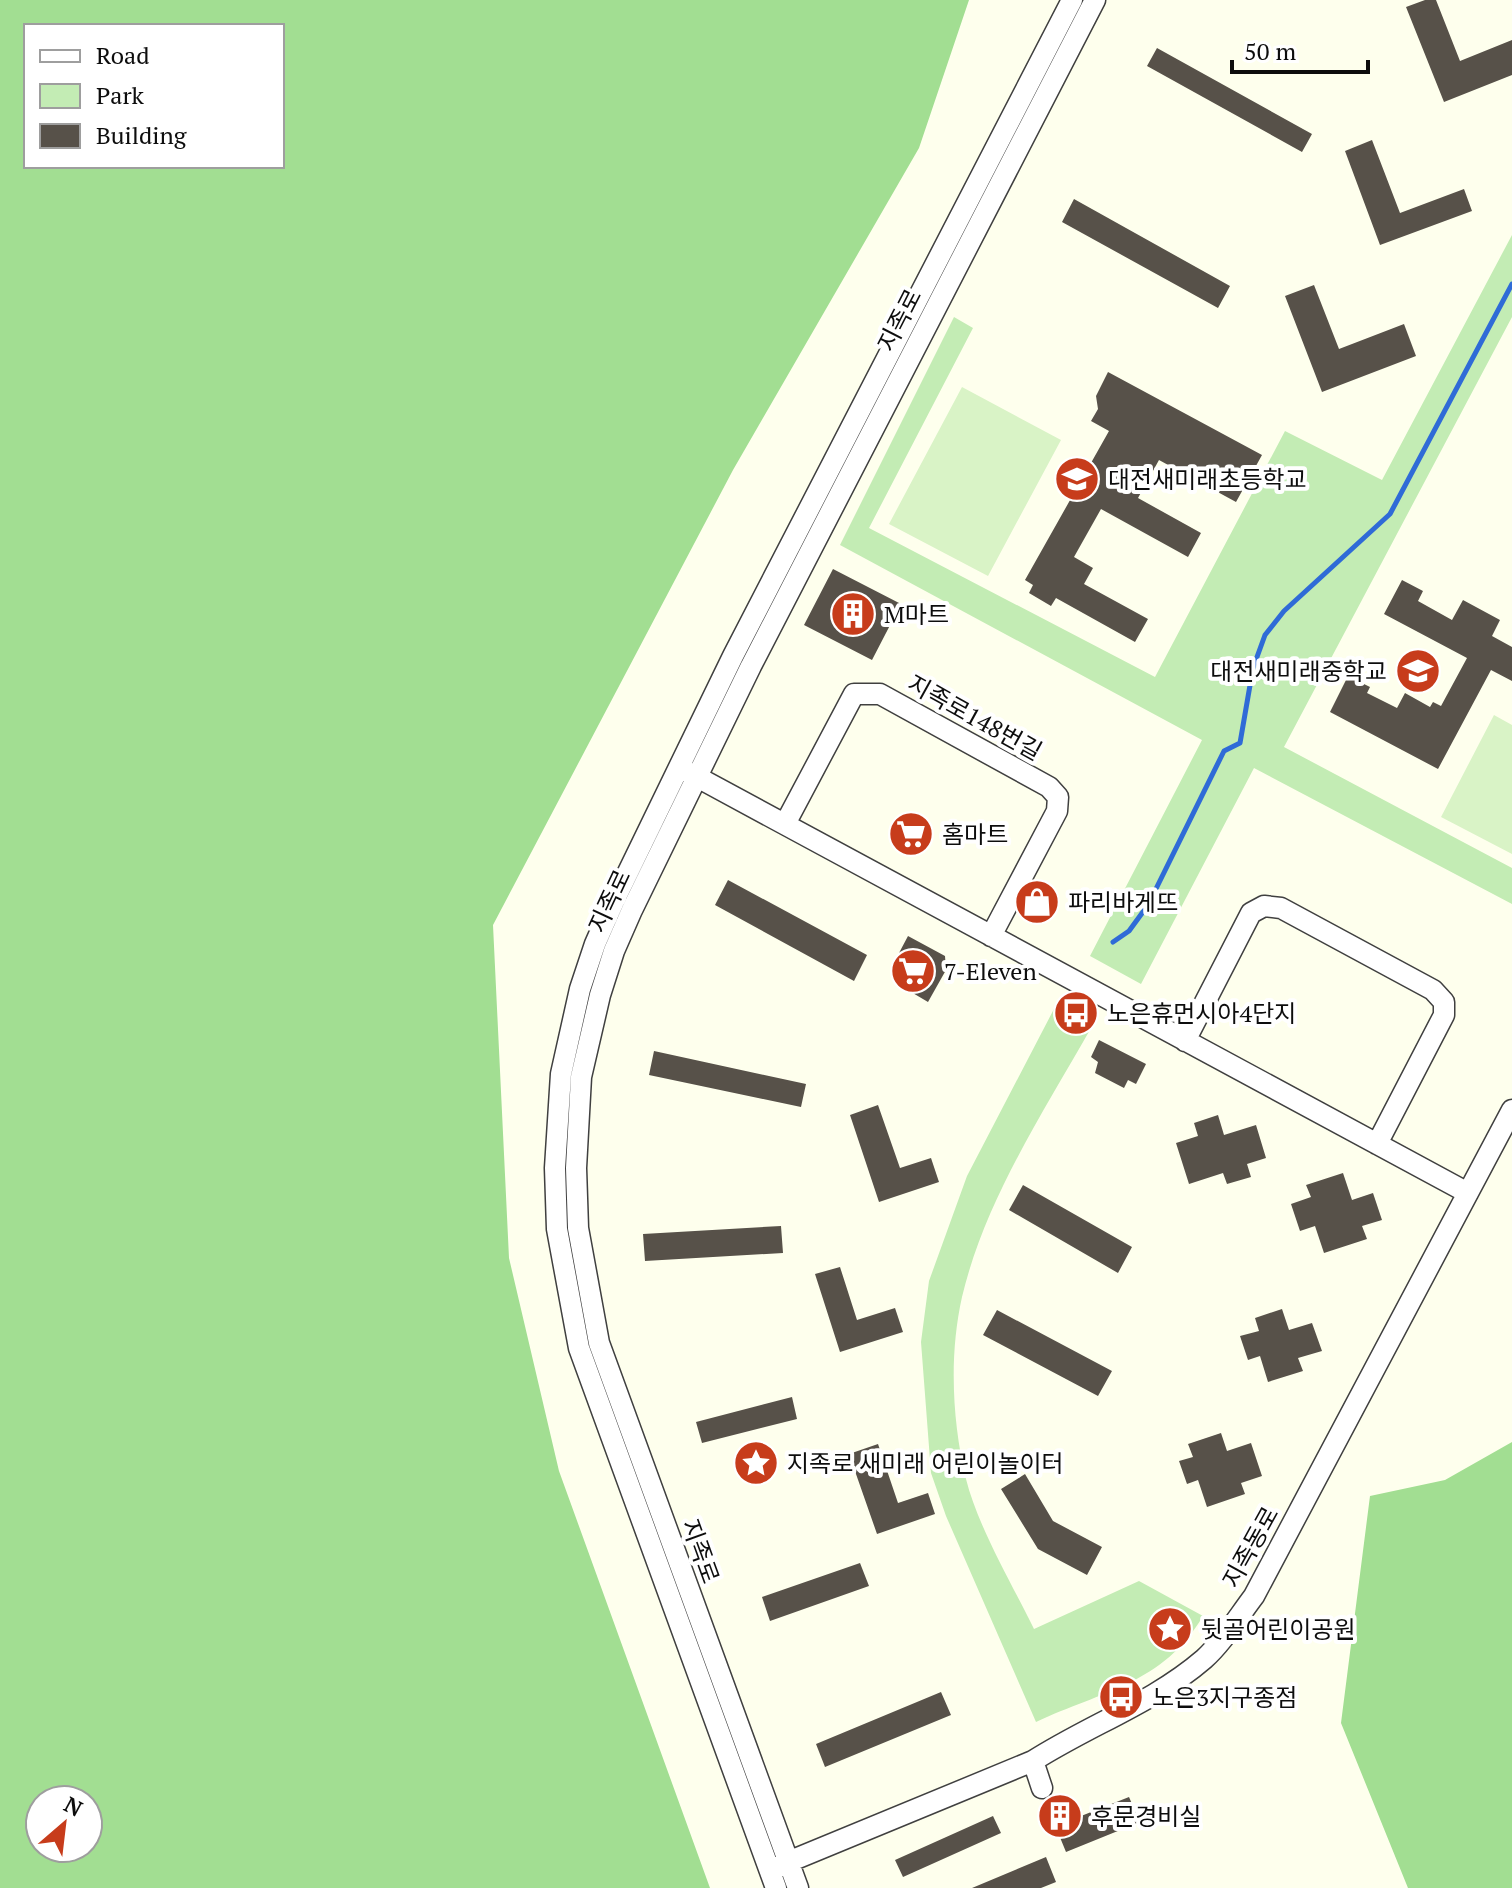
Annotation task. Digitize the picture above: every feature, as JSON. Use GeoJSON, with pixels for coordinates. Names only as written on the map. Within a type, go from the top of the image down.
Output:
{"type":"FeatureCollection","features":[{"type":"Feature","properties":{"kind":"street","name":"지족로"},"geometry":{"type":"LineString","coordinates":[[798,1888],[778,1873],[599,1343],[578,1228],[576,1168],[581,1077],[614,951],[688,772],[919,294],[1072,0]]}},
{"type":"Feature","properties":{"kind":"street","name":"지족로"},"geometry":{"type":"LineString","coordinates":[[688,772],[780,610],[1095,0]]}},
{"type":"Feature","properties":{"kind":"street","name":"지족로148번길"},"geometry":{"type":"LineString","coordinates":[[785,824],[854,694],[880,694],[1049,787],[1058,797],[1057,811],[991,936]]}},
{"type":"Feature","properties":{"kind":"street"},"geometry":{"type":"LineString","coordinates":[[688,772],[1468,1193]]}},
{"type":"Feature","properties":{"kind":"street"},"geometry":{"type":"LineString","coordinates":[[1185,1041],[1251,913],[1264,906],[1281,908],[1433,990],[1444,1002],[1444,1015],[1377,1144]]}},
{"type":"Feature","properties":{"kind":"street","name":"지족동로"},"geometry":{"type":"LineString","coordinates":[[778,1873],[1033,1761],[1071,1736],[1127,1710],[1175,1682],[1207,1657],[1254,1596],[1512,1110]]}},
{"type":"Feature","properties":{"kind":"street"},"geometry":{"type":"LineString","coordinates":[[1033,1761],[1042,1788]]}},
{"type":"Feature","properties":{"kind":"green space"},"geometry":{"type":"Polygon","coordinates":[[[0,0],[969,0],[919,148],[733,470],[493,925],[509,1258],[559,1471],[710,1888],[0,1888],[0,0]]]}},
{"type":"Feature","properties":{"kind":"green space"},"geometry":{"type":"Polygon","coordinates":[[[1512,235],[1512,317],[1284,747],[1512,868],[1512,904],[1254,768],[1141,984],[1090,956],[1202,740],[840,545],[954,317],[973,328],[869,528],[1155,677],[1285,431],[1382,480],[1512,235]]]}},
{"type":"Feature","properties":{"kind":"green space"},"geometry":{"type":"Polygon","coordinates":[[[962,387],[1061,440],[988,576],[889,524],[962,387]]]}},
{"type":"Feature","properties":{"kind":"green space"},"geometry":{"type":"Polygon","coordinates":[[[1494,715],[1512,725],[1512,854],[1441,817],[1494,715]]]}},
{"type":"Feature","properties":{"kind":"green space"},"geometry":{"type":"Polygon","coordinates":[[[1055,1007],[1091,1028],[1000,1192],[972,1261],[962,1297],[955,1342],[954,1388],[966,1479],[987,1536],[1034,1629],[1139,1581],[1203,1616],[1187,1639],[1150,1671],[1107,1693],[1036,1722],[946,1516],[931,1473],[921,1342],[929,1281],[967,1176],[1055,1007]]]}},
{"type":"Feature","properties":{"kind":"green space"},"geometry":{"type":"Polygon","coordinates":[[[1512,1442],[1512,1888],[1408,1888],[1341,1723],[1370,1496],[1445,1480],[1512,1442]]]}},
{"type":"Feature","properties":{"kind":"building"},"geometry":{"type":"Polygon","coordinates":[[[1425,0],[1436,0],[1460,61],[1512,40],[1512,75],[1444,102],[1406,7],[1425,0]]]}},
{"type":"Feature","properties":{"kind":"building"},"geometry":{"type":"Polygon","coordinates":[[[1157,48],[1312,134],[1302,152],[1147,66],[1157,48]]]}},
{"type":"Feature","properties":{"kind":"building"},"geometry":{"type":"Polygon","coordinates":[[[1372,140],[1400,213],[1464,189],[1472,211],[1380,245],[1345,151],[1372,140]]]}},
{"type":"Feature","properties":{"kind":"building"},"geometry":{"type":"Polygon","coordinates":[[[1074,199],[1230,286],[1218,308],[1062,222],[1074,199]]]}},
{"type":"Feature","properties":{"kind":"building"},"geometry":{"type":"Polygon","coordinates":[[[1314,285],[1339,349],[1404,324],[1416,356],[1322,392],[1285,296],[1314,285]]]}},
{"type":"Feature","properties":{"kind":"building"},"geometry":{"type":"Polygon","coordinates":[[[1108,372],[1262,455],[1236,502],[1159,460],[1138,498],[1201,533],[1188,557],[1101,509],[1074,557],[1093,568],[1084,584],[1148,619],[1135,642],[1056,598],[1051,606],[1029,593],[1033,585],[1025,580],[1109,431],[1091,421],[1098,409],[1096,396],[1108,372]]]}},
{"type":"Feature","properties":{"kind":"building","name":"M마트"},"geometry":{"type":"Polygon","coordinates":[[[833,569],[901,604],[872,660],[804,625],[833,569]]]}},
{"type":"Feature","properties":{"kind":"building"},"geometry":{"type":"Polygon","coordinates":[[[1402,580],[1423,591],[1418,601],[1452,620],[1463,600],[1500,620],[1492,636],[1512,647],[1512,681],[1491,670],[1438,769],[1330,712],[1348,676],[1370,687],[1367,693],[1397,708],[1405,693],[1430,707],[1433,702],[1441,706],[1467,658],[1384,614],[1402,580]]]}},
{"type":"Feature","properties":{"kind":"building"},"geometry":{"type":"Polygon","coordinates":[[[728,880],[867,955],[854,981],[715,905],[728,880]]]}},
{"type":"Feature","properties":{"kind":"building"},"geometry":{"type":"Polygon","coordinates":[[[908,936],[945,956],[946,970],[928,1002],[906,989],[912,977],[895,968],[903,955],[899,953],[908,936]]]}},
{"type":"Feature","properties":{"kind":"building"},"geometry":{"type":"Polygon","coordinates":[[[1099,1040],[1146,1064],[1136,1084],[1128,1080],[1124,1088],[1095,1073],[1098,1062],[1091,1057],[1099,1040]]]}},
{"type":"Feature","properties":{"kind":"building"},"geometry":{"type":"Polygon","coordinates":[[[654,1051],[806,1084],[801,1107],[649,1075],[654,1051]]]}},
{"type":"Feature","properties":{"kind":"building"},"geometry":{"type":"Polygon","coordinates":[[[878,1105],[900,1168],[931,1158],[939,1182],[879,1202],[850,1115],[878,1105]]]}},
{"type":"Feature","properties":{"kind":"building"},"geometry":{"type":"Polygon","coordinates":[[[1218,1115],[1224,1135],[1256,1125],[1266,1158],[1247,1164],[1251,1177],[1227,1184],[1223,1173],[1189,1184],[1176,1143],[1198,1136],[1194,1123],[1218,1115]]]}},
{"type":"Feature","properties":{"kind":"building"},"geometry":{"type":"Polygon","coordinates":[[[1343,1173],[1352,1200],[1373,1193],[1382,1220],[1362,1226],[1367,1239],[1324,1253],[1315,1226],[1300,1231],[1291,1204],[1311,1197],[1306,1185],[1343,1173]]]}},
{"type":"Feature","properties":{"kind":"building"},"geometry":{"type":"Polygon","coordinates":[[[1023,1185],[1132,1247],[1118,1273],[1009,1210],[1023,1185]]]}},
{"type":"Feature","properties":{"kind":"building"},"geometry":{"type":"Polygon","coordinates":[[[781,1226],[783,1253],[645,1261],[643,1234],[781,1226]]]}},
{"type":"Feature","properties":{"kind":"building"},"geometry":{"type":"Polygon","coordinates":[[[840,1267],[857,1320],[895,1308],[903,1332],[840,1352],[815,1274],[840,1267]]]}},
{"type":"Feature","properties":{"kind":"building"},"geometry":{"type":"Polygon","coordinates":[[[1282,1309],[1289,1330],[1312,1323],[1322,1351],[1298,1358],[1303,1371],[1268,1382],[1260,1356],[1248,1360],[1240,1336],[1259,1331],[1255,1318],[1282,1309]]]}},
{"type":"Feature","properties":{"kind":"building"},"geometry":{"type":"Polygon","coordinates":[[[997,1310],[1112,1371],[1098,1396],[983,1335],[997,1310]]]}},
{"type":"Feature","properties":{"kind":"building"},"geometry":{"type":"Polygon","coordinates":[[[792,1397],[797,1419],[702,1443],[696,1422],[792,1397]]]}},
{"type":"Feature","properties":{"kind":"building"},"geometry":{"type":"Polygon","coordinates":[[[1221,1433],[1227,1451],[1251,1443],[1262,1476],[1241,1483],[1245,1494],[1207,1507],[1198,1480],[1187,1484],[1179,1461],[1193,1457],[1188,1444],[1221,1433]]]}},
{"type":"Feature","properties":{"kind":"building"},"geometry":{"type":"Polygon","coordinates":[[[878,1444],[898,1503],[928,1493],[935,1514],[877,1534],[849,1454],[878,1444]]]}},
{"type":"Feature","properties":{"kind":"building"},"geometry":{"type":"Polygon","coordinates":[[[1025,1474],[1053,1521],[1102,1547],[1087,1575],[1038,1549],[1001,1489],[1025,1474]]]}},
{"type":"Feature","properties":{"kind":"building"},"geometry":{"type":"Polygon","coordinates":[[[860,1563],[869,1586],[770,1621],[762,1597],[860,1563]]]}},
{"type":"Feature","properties":{"kind":"building"},"geometry":{"type":"Polygon","coordinates":[[[941,1692],[951,1715],[825,1767],[816,1744],[941,1692]]]}},
{"type":"Feature","properties":{"kind":"building"},"geometry":{"type":"Polygon","coordinates":[[[1129,1797],[1140,1822],[1066,1852],[1050,1813],[1065,1806],[1071,1820],[1129,1797]]]}},
{"type":"Feature","properties":{"kind":"building"},"geometry":{"type":"Polygon","coordinates":[[[993,1816],[1001,1833],[903,1877],[895,1860],[993,1816]]]}},
{"type":"Feature","properties":{"kind":"building"},"geometry":{"type":"Polygon","coordinates":[[[1046,1857],[1056,1882],[1041,1888],[972,1888],[1046,1857]]]}},
{"type":"Feature","properties":{"kind":"waterway"},"geometry":{"type":"LineString","coordinates":[[1113,942],[1129,931],[1148,905],[1224,751],[1240,743],[1253,668],[1265,635],[1284,611],[1390,514],[1512,284]]}},
{"type":"Feature","properties":{"kind":"place","name":"대전새미래초등학교"},"geometry":{"type":"Point","coordinates":[1077,479]}},
{"type":"Feature","properties":{"kind":"place","name":"M마트"},"geometry":{"type":"Point","coordinates":[853,614]}},
{"type":"Feature","properties":{"kind":"place","name":"대전새미래중학교"},"geometry":{"type":"Point","coordinates":[1418,671]}},
{"type":"Feature","properties":{"kind":"place","name":"홈마트"},"geometry":{"type":"Point","coordinates":[911,834]}},
{"type":"Feature","properties":{"kind":"place","name":"파리바게뜨"},"geometry":{"type":"Point","coordinates":[1037,902]}},
{"type":"Feature","properties":{"kind":"place","name":"7-Eleven"},"geometry":{"type":"Point","coordinates":[913,971]}},
{"type":"Feature","properties":{"kind":"place","name":"노은휴먼시아4단지"},"geometry":{"type":"Point","coordinates":[1076,1013]}},
{"type":"Feature","properties":{"kind":"place","name":"지족로 새미래 어린이놀이터"},"geometry":{"type":"Point","coordinates":[756,1463]}},
{"type":"Feature","properties":{"kind":"place","name":"뒷골어린이공원"},"geometry":{"type":"Point","coordinates":[1170,1629]}},
{"type":"Feature","properties":{"kind":"place","name":"노은3지구종점"},"geometry":{"type":"Point","coordinates":[1121,1697]}},
{"type":"Feature","properties":{"kind":"place","name":"후문경비실"},"geometry":{"type":"Point","coordinates":[1060,1816]}}]}
